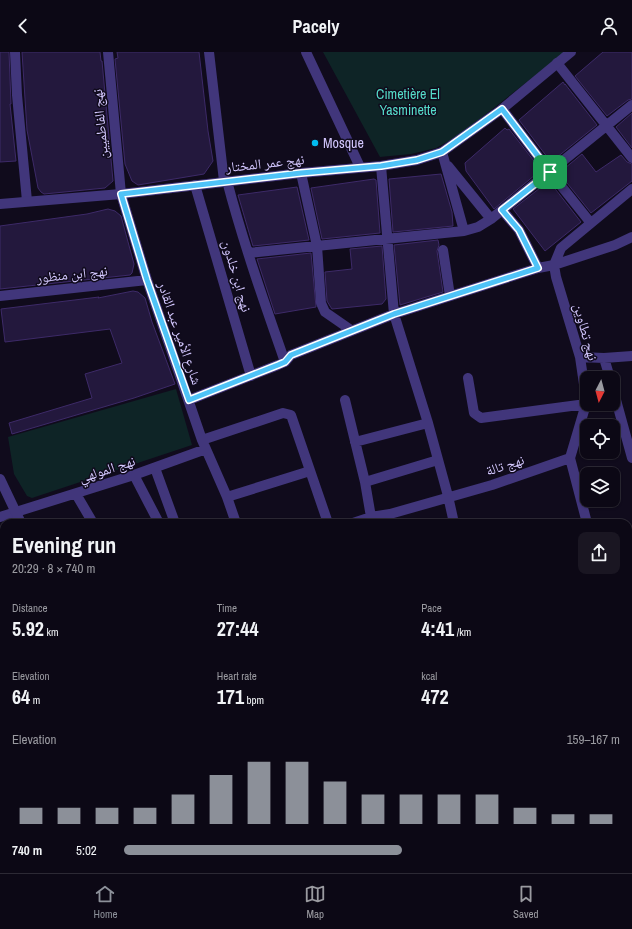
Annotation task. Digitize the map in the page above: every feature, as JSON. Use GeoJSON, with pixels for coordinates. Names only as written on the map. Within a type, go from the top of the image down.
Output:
{"type":"FeatureCollection","features":[{"type":"Feature","properties":{"kind":"street"},"geometry":{"type":"LineString","coordinates":[[15,52],[17,95],[27,201]]}},
{"type":"Feature","properties":{"kind":"street","name":"نهج الفاطميين"},"geometry":{"type":"LineString","coordinates":[[108,52],[121,194]]}},
{"type":"Feature","properties":{"kind":"street"},"geometry":{"type":"LineString","coordinates":[[209,52],[226,181],[248,254],[285,362]]}},
{"type":"Feature","properties":{"kind":"street"},"geometry":{"type":"LineString","coordinates":[[306,52],[360,167]]}},
{"type":"Feature","properties":{"kind":"street","name":"نهج عمر المختار"},"geometry":{"type":"LineString","coordinates":[[0,204],[121,194],[195,184],[381,166],[417,160],[442,152],[502,109],[571,52]]}},
{"type":"Feature","properties":{"kind":"street"},"geometry":{"type":"LineString","coordinates":[[557,63],[632,158]]}},
{"type":"Feature","properties":{"kind":"street"},"geometry":{"type":"LineString","coordinates":[[248,254],[464,231],[478,227],[491,219],[608,126],[632,105]]}},
{"type":"Feature","properties":{"kind":"street"},"geometry":{"type":"LineString","coordinates":[[502,109],[590,222]]}},
{"type":"Feature","properties":{"kind":"street"},"geometry":{"type":"LineString","coordinates":[[442,152],[447,164],[464,231]]}},
{"type":"Feature","properties":{"kind":"street"},"geometry":{"type":"LineString","coordinates":[[447,164],[491,219]]}},
{"type":"Feature","properties":{"kind":"street"},"geometry":{"type":"LineString","coordinates":[[381,166],[394,314],[428,423],[453,519]]}},
{"type":"Feature","properties":{"kind":"street"},"geometry":{"type":"LineString","coordinates":[[301,173],[317,246],[322,307],[325,312],[351,330]]}},
{"type":"Feature","properties":{"kind":"street","name":"نهج ابن خلدون"},"geometry":{"type":"LineString","coordinates":[[195,184],[251,376]]}},
{"type":"Feature","properties":{"kind":"street"},"geometry":{"type":"LineString","coordinates":[[554,265],[561,248],[590,222],[632,190]]}},
{"type":"Feature","properties":{"kind":"street","name":"شارع الأمير عبد القادر"},"geometry":{"type":"LineString","coordinates":[[121,194],[147,280],[204,445],[227,497],[235,519]]}},
{"type":"Feature","properties":{"kind":"street"},"geometry":{"type":"LineString","coordinates":[[502,210],[519,230],[538,268]]}},
{"type":"Feature","properties":{"kind":"street"},"geometry":{"type":"LineString","coordinates":[[189,400],[285,362],[291,355],[394,314],[538,268],[554,265],[615,245],[632,237]]}},
{"type":"Feature","properties":{"kind":"street"},"geometry":{"type":"LineString","coordinates":[[443,250],[450,296]]}},
{"type":"Feature","properties":{"kind":"street","name":"نهج تطاوين"},"geometry":{"type":"LineString","coordinates":[[554,265],[556,277],[580,357],[582,371]]}},
{"type":"Feature","properties":{"kind":"street","name":"نهج ابن منظور"},"geometry":{"type":"LineString","coordinates":[[0,296],[147,280]]}},
{"type":"Feature","properties":{"kind":"street"},"geometry":{"type":"LineString","coordinates":[[580,357],[604,358],[632,356]]}},
{"type":"Feature","properties":{"kind":"street"},"geometry":{"type":"LineString","coordinates":[[604,358],[608,371]]}},
{"type":"Feature","properties":{"kind":"street"},"geometry":{"type":"LineString","coordinates":[[468,378],[474,413],[481,418],[580,405]]}},
{"type":"Feature","properties":{"kind":"street"},"geometry":{"type":"LineString","coordinates":[[344,400],[365,482],[371,517]]}},
{"type":"Feature","properties":{"kind":"street"},"geometry":{"type":"LineString","coordinates":[[620,410],[629,436],[632,458]]}},
{"type":"Feature","properties":{"kind":"street","name":"نهج تطاوين"},"geometry":{"type":"LineString","coordinates":[[570,458],[584,411]]}},
{"type":"Feature","properties":{"kind":"street","name":"نهج المولهي"},"geometry":{"type":"LineString","coordinates":[[0,517],[134,476],[204,445],[283,413],[291,415],[310,471]]}},
{"type":"Feature","properties":{"kind":"street"},"geometry":{"type":"LineString","coordinates":[[355,442],[428,423]]}},
{"type":"Feature","properties":{"kind":"street"},"geometry":{"type":"LineString","coordinates":[[570,458],[586,519]]}},
{"type":"Feature","properties":{"kind":"street","name":"نهج تالة"},"geometry":{"type":"LineString","coordinates":[[365,519],[371,517],[391,518],[448,496],[492,484],[570,458]]}},
{"type":"Feature","properties":{"kind":"street"},"geometry":{"type":"LineString","coordinates":[[365,482],[438,460]]}},
{"type":"Feature","properties":{"kind":"street"},"geometry":{"type":"LineString","coordinates":[[154,468],[173,519]]}},
{"type":"Feature","properties":{"kind":"street"},"geometry":{"type":"LineString","coordinates":[[227,497],[310,471],[327,519]]}},
{"type":"Feature","properties":{"kind":"street"},"geometry":{"type":"LineString","coordinates":[[134,476],[157,519]]}},
{"type":"Feature","properties":{"kind":"street"},"geometry":{"type":"LineString","coordinates":[[0,479],[19,519]]}},
{"type":"Feature","properties":{"kind":"street"},"geometry":{"type":"LineString","coordinates":[[76,494],[91,519]]}},
{"type":"Feature","properties":{"kind":"green space","name":"Cimetière El Yasminette"},"geometry":{"type":"Polygon","coordinates":[[[323,52],[565,52],[458,136],[436,148],[411,154],[380,157],[323,52]]]}},
{"type":"Feature","properties":{"kind":"green space"},"geometry":{"type":"Polygon","coordinates":[[[176,389],[192,445],[32,498],[27,496],[14,474],[8,437],[176,389]]]}},
{"type":"Feature","properties":{"kind":"building"},"geometry":{"type":"Polygon","coordinates":[[[0,52],[9,52],[10,104],[16,161],[0,162],[0,52]]]}},
{"type":"Feature","properties":{"kind":"building"},"geometry":{"type":"Polygon","coordinates":[[[22,52],[100,52],[113,181],[105,188],[44,194],[38,188],[27,130],[22,52]]]}},
{"type":"Feature","properties":{"kind":"building"},"geometry":{"type":"Polygon","coordinates":[[[117,52],[199,52],[213,161],[204,174],[138,185],[132,181],[125,164],[115,59],[118,58],[117,52]]]}},
{"type":"Feature","properties":{"kind":"building"},"geometry":{"type":"Polygon","coordinates":[[[603,52],[632,52],[632,99],[628,100],[607,116],[575,76],[603,52]]]}},
{"type":"Feature","properties":{"kind":"building"},"geometry":{"type":"Polygon","coordinates":[[[563,82],[597,125],[551,162],[519,120],[563,82]]]}},
{"type":"Feature","properties":{"kind":"building"},"geometry":{"type":"Polygon","coordinates":[[[632,113],[632,148],[616,127],[632,113]]]}},
{"type":"Feature","properties":{"kind":"building"},"geometry":{"type":"Polygon","coordinates":[[[505,128],[507,130],[509,129],[541,170],[494,209],[466,171],[465,163],[505,128]]]}},
{"type":"Feature","properties":{"kind":"building"},"geometry":{"type":"Polygon","coordinates":[[[582,154],[596,172],[621,155],[627,162],[632,164],[632,181],[591,213],[559,173],[582,154]]]}},
{"type":"Feature","properties":{"kind":"building"},"geometry":{"type":"Polygon","coordinates":[[[441,174],[452,212],[453,226],[393,232],[389,179],[441,174]]]}},
{"type":"Feature","properties":{"kind":"building"},"geometry":{"type":"Polygon","coordinates":[[[374,179],[376,180],[380,233],[322,239],[311,188],[374,179]]]}},
{"type":"Feature","properties":{"kind":"building"},"geometry":{"type":"Polygon","coordinates":[[[549,181],[581,222],[545,251],[513,209],[549,181]]]}},
{"type":"Feature","properties":{"kind":"building"},"geometry":{"type":"Polygon","coordinates":[[[297,187],[309,240],[253,246],[238,195],[297,187]]]}},
{"type":"Feature","properties":{"kind":"building"},"geometry":{"type":"Polygon","coordinates":[[[108,209],[115,211],[121,216],[134,264],[130,275],[0,289],[0,226],[87,214],[108,209]]]}},
{"type":"Feature","properties":{"kind":"building"},"geometry":{"type":"Polygon","coordinates":[[[438,240],[439,245],[437,251],[443,292],[400,305],[394,245],[438,240]]]}},
{"type":"Feature","properties":{"kind":"building"},"geometry":{"type":"Polygon","coordinates":[[[382,246],[386,299],[382,304],[332,309],[327,301],[325,272],[352,269],[350,249],[382,246]]]}},
{"type":"Feature","properties":{"kind":"building"},"geometry":{"type":"Polygon","coordinates":[[[311,253],[316,307],[275,314],[257,259],[311,253]]]}},
{"type":"Feature","properties":{"kind":"building"},"geometry":{"type":"Polygon","coordinates":[[[133,291],[138,292],[145,298],[152,322],[175,384],[134,398],[12,434],[9,423],[92,398],[85,374],[122,363],[110,329],[5,342],[1,309],[99,297],[98,298],[133,291]]]}},
{"type":"Feature","properties":{"kind":"place","name":"Mosque"},"geometry":{"type":"Point","coordinates":[315,143]}},
{"type":"Feature","properties":{"kind":"route"},"geometry":{"type":"LineString","coordinates":[[502,109],[550,172],[502,210],[519,230],[538,268],[394,314],[351,330],[291,355],[285,362],[189,400],[147,280],[121,194],[195,184],[381,166],[417,160],[442,152],[502,109]]}}]}
